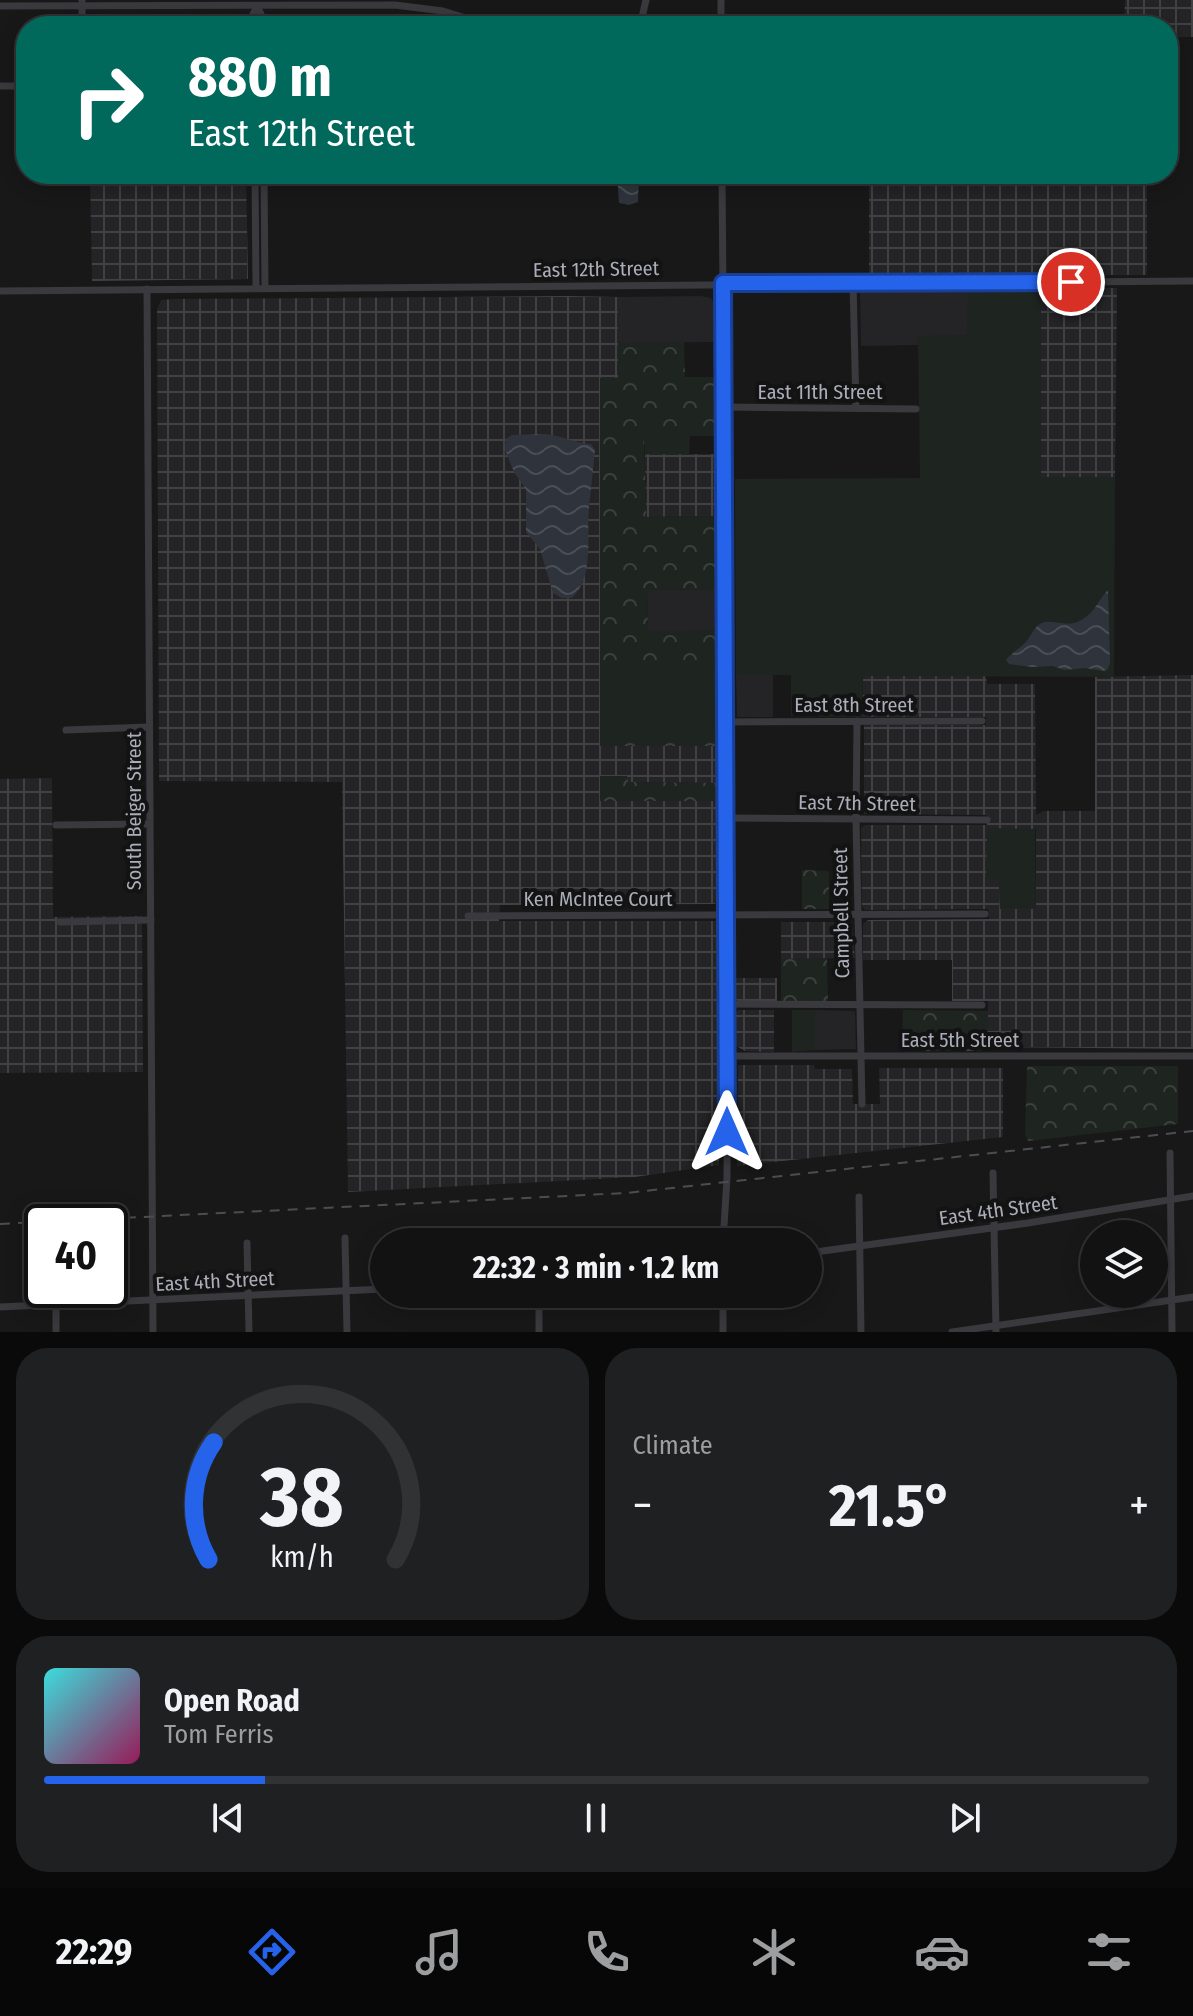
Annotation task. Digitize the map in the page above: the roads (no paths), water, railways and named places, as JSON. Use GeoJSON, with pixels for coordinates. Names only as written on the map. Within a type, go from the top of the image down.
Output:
{"type":"FeatureCollection","features":[{"type":"Feature","properties":{"kind":"street"},"geometry":{"type":"LineString","coordinates":[[434,9],[437,0]]}},
{"type":"Feature","properties":{"kind":"street"},"geometry":{"type":"LineString","coordinates":[[2,4],[395,5],[434,9],[458,16]]}},
{"type":"Feature","properties":{"kind":"street"},"geometry":{"type":"LineString","coordinates":[[253,16],[257,6]]}},
{"type":"Feature","properties":{"kind":"street"},"geometry":{"type":"LineString","coordinates":[[257,6],[261,16]]}},
{"type":"Feature","properties":{"kind":"street"},"geometry":{"type":"LineString","coordinates":[[255,184],[260,288]]}},
{"type":"Feature","properties":{"kind":"street"},"geometry":{"type":"LineString","coordinates":[[260,288],[264,184]]}},
{"type":"Feature","properties":{"kind":"street"},"geometry":{"type":"LineString","coordinates":[[722,184],[728,1056],[724,1228]]}},
{"type":"Feature","properties":{"kind":"street","name":"East 12th Street"},"geometry":{"type":"LineString","coordinates":[[0,291],[1193,281]]}},
{"type":"Feature","properties":{"kind":"street"},"geometry":{"type":"LineString","coordinates":[[853,282],[856,408]]}},
{"type":"Feature","properties":{"kind":"street","name":"South Beiger Street"},"geometry":{"type":"LineString","coordinates":[[147,289],[153,1332]]}},
{"type":"Feature","properties":{"kind":"street","name":"East 11th Street"},"geometry":{"type":"LineString","coordinates":[[724,407],[916,409]]}},
{"type":"Feature","properties":{"kind":"street","name":"Campbell Street"},"geometry":{"type":"LineString","coordinates":[[857,721],[857,915],[862,1104]]}},
{"type":"Feature","properties":{"kind":"street","name":"East 8th Street"},"geometry":{"type":"LineString","coordinates":[[726,722],[982,721]]}},
{"type":"Feature","properties":{"kind":"street"},"geometry":{"type":"LineString","coordinates":[[66,730],[149,727]]}},
{"type":"Feature","properties":{"kind":"street","name":"East 7th Street"},"geometry":{"type":"LineString","coordinates":[[727,818],[987,820]]}},
{"type":"Feature","properties":{"kind":"street"},"geometry":{"type":"LineString","coordinates":[[56,825],[149,824]]}},
{"type":"Feature","properties":{"kind":"street","name":"Ken McIntee Court"},"geometry":{"type":"LineString","coordinates":[[468,916],[985,914]]}},
{"type":"Feature","properties":{"kind":"street"},"geometry":{"type":"LineString","coordinates":[[60,922],[151,920]]}},
{"type":"Feature","properties":{"kind":"street"},"geometry":{"type":"LineString","coordinates":[[727,1004],[982,1005]]}},
{"type":"Feature","properties":{"kind":"street","name":"East 5th Street"},"geometry":{"type":"LineString","coordinates":[[728,1056],[1193,1056]]}},
{"type":"Feature","properties":{"kind":"street"},"geometry":{"type":"LineString","coordinates":[[1170,1153],[1172,1332]]}},
{"type":"Feature","properties":{"kind":"street"},"geometry":{"type":"LineString","coordinates":[[993,1173],[996,1329]]}},
{"type":"Feature","properties":{"kind":"street","name":"East 4th Street"},"geometry":{"type":"LineString","coordinates":[[822,1251],[1193,1196]]}},
{"type":"Feature","properties":{"kind":"street"},"geometry":{"type":"LineString","coordinates":[[859,1197],[861,1332]]}},
{"type":"Feature","properties":{"kind":"street"},"geometry":{"type":"LineString","coordinates":[[345,1238],[347,1332]]}},
{"type":"Feature","properties":{"kind":"street"},"geometry":{"type":"LineString","coordinates":[[247,1243],[249,1332]]}},
{"type":"Feature","properties":{"kind":"street","name":"East 4th Street"},"geometry":{"type":"LineString","coordinates":[[128,1301],[370,1290]]}},
{"type":"Feature","properties":{"kind":"street"},"geometry":{"type":"LineString","coordinates":[[952,1332],[996,1329],[1193,1297]]}},
{"type":"Feature","properties":{"kind":"street","name":"East 4th Street"},"geometry":{"type":"LineString","coordinates":[[0,1307],[24,1306]]}},
{"type":"Feature","properties":{"kind":"street"},"geometry":{"type":"LineString","coordinates":[[56,1308],[56,1332]]}},
{"type":"Feature","properties":{"kind":"street"},"geometry":{"type":"LineString","coordinates":[[539,1308],[539,1332]]}},
{"type":"Feature","properties":{"kind":"street"},"geometry":{"type":"LineString","coordinates":[[723,1308],[723,1332]]}},
{"type":"Feature","properties":{"kind":"water"},"geometry":{"type":"Polygon","coordinates":[[[618,184],[639,184],[638,202],[629,205],[619,203],[618,184]]]}},
{"type":"Feature","properties":{"kind":"water"},"geometry":{"type":"Polygon","coordinates":[[[543,434],[591,444],[595,450],[587,567],[572,598],[562,598],[553,593],[540,549],[526,532],[526,489],[514,472],[505,450],[506,439],[512,435],[543,434]]]}},
{"type":"Feature","properties":{"kind":"water"},"geometry":{"type":"Polygon","coordinates":[[[1108,590],[1108,669],[1064,670],[1053,666],[1009,664],[1006,660],[1040,624],[1066,624],[1083,619],[1108,590]]]}},
{"type":"Feature","properties":{"kind":"railway"},"geometry":{"type":"LineString","coordinates":[[0,1224],[626,1193],[1193,1131]]}}]}
